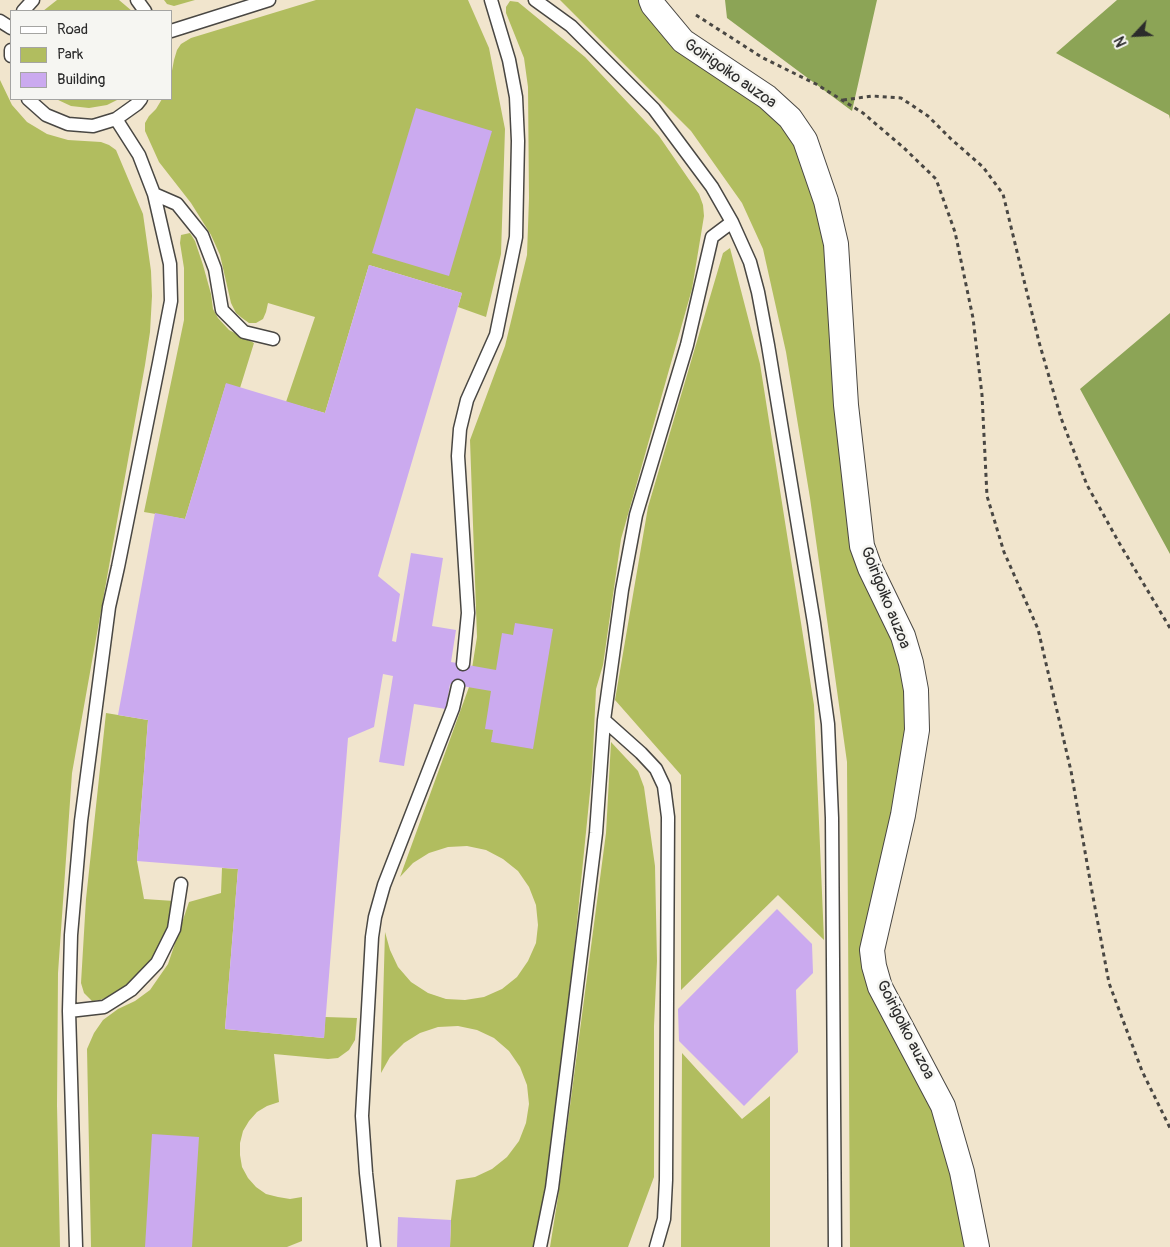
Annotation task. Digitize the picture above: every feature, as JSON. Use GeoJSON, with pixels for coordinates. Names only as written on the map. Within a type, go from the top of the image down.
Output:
{"type":"FeatureCollection","features":[{"type":"Feature","properties":{"kind":"street","name":"Goirigoiko auzoa"},"geometry":{"type":"LineString","coordinates":[[651,0],[683,41],[767,97],[790,118],[805,140],[826,201],[836,244],[846,405],[862,546],[870,568],[903,636],[916,690],[917,730],[903,815],[872,950],[874,966],[880,987],[943,1106],[962,1172],[977,1247]]}},
{"type":"Feature","properties":{"kind":"lane"},"geometry":{"type":"LineString","coordinates":[[24,10],[33,0]]}},
{"type":"Feature","properties":{"kind":"lane"},"geometry":{"type":"LineString","coordinates":[[136,0],[144,10]]}},
{"type":"Feature","properties":{"kind":"lane"},"geometry":{"type":"LineString","coordinates":[[172,31],[269,0]]}},
{"type":"Feature","properties":{"kind":"lane"},"geometry":{"type":"LineString","coordinates":[[463,664],[468,613],[458,456],[460,429],[467,400],[496,335],[516,237],[518,141],[516,97],[509,60],[491,0]]}},
{"type":"Feature","properties":{"kind":"lane"},"geometry":{"type":"LineString","coordinates":[[535,0],[571,26],[654,110],[712,188],[732,222],[750,262],[758,292],[813,613],[828,724],[832,818],[835,1247]]}},
{"type":"Feature","properties":{"kind":"lane"},"geometry":{"type":"LineString","coordinates":[[29,100],[46,115],[68,124],[93,126],[116,119],[140,100]]}},
{"type":"Feature","properties":{"kind":"lane"},"geometry":{"type":"LineString","coordinates":[[76,1247],[69,1011],[71,935],[81,820],[108,607],[118,567],[170,301],[170,264],[154,194],[140,155],[116,119]]}},
{"type":"Feature","properties":{"kind":"lane"},"geometry":{"type":"LineString","coordinates":[[154,194],[177,204],[202,235],[216,268],[222,310],[244,332],[272,339]]}},
{"type":"Feature","properties":{"kind":"lane"},"geometry":{"type":"LineString","coordinates":[[540,1247],[552,1188],[594,843],[604,720],[622,590],[636,515],[687,345],[712,237],[732,222]]}},
{"type":"Feature","properties":{"kind":"lane"},"geometry":{"type":"LineString","coordinates":[[374,1247],[362,1116],[372,937],[375,917],[384,885],[453,708],[458,686]]}},
{"type":"Feature","properties":{"kind":"lane"},"geometry":{"type":"LineString","coordinates":[[604,720],[656,769],[664,786],[668,817],[666,1180],[664,1220],[656,1247]]}},
{"type":"Feature","properties":{"kind":"lane"},"geometry":{"type":"LineString","coordinates":[[69,1011],[104,1007],[130,990],[157,963],[174,929],[181,884]]}},
{"type":"Feature","properties":{"kind":"path"},"geometry":{"type":"LineString","coordinates":[[690,11],[763,58],[816,84],[863,113],[904,148],[936,179],[955,232],[972,318],[981,386],[987,496],[1004,552],[1038,629],[1071,771],[1109,984],[1142,1071],[1170,1128]]}},
{"type":"Feature","properties":{"kind":"path"},"geometry":{"type":"LineString","coordinates":[[842,100],[874,96],[901,98],[928,116],[983,167],[1003,194],[1039,342],[1060,418],[1087,486],[1170,628]]}},
{"type":"Feature","properties":{"kind":"green space"},"geometry":{"type":"Polygon","coordinates":[[[57,0],[119,0],[131,10],[44,10],[57,0]]]}},
{"type":"Feature","properties":{"kind":"green space"},"geometry":{"type":"Polygon","coordinates":[[[164,0],[195,0],[174,6],[167,4],[164,0]]]}},
{"type":"Feature","properties":{"kind":"green space"},"geometry":{"type":"Polygon","coordinates":[[[316,0],[468,0],[489,48],[505,129],[501,254],[486,317],[458,307],[462,293],[369,265],[325,413],[286,402],[315,317],[268,303],[263,319],[256,323],[249,323],[236,313],[231,303],[220,255],[211,235],[191,203],[159,162],[145,131],[145,123],[161,100],[172,100],[172,71],[177,50],[181,44],[191,38],[316,0]]]}},
{"type":"Feature","properties":{"kind":"green space"},"geometry":{"type":"Polygon","coordinates":[[[560,0],[651,0],[767,97],[826,201],[859,521],[916,690],[872,950],[943,1106],[977,1247],[850,1247],[847,762],[810,498],[786,352],[763,249],[742,203],[691,131],[560,0]]]}},
{"type":"Feature","properties":{"kind":"green space"},"geometry":{"type":"Polygon","coordinates":[[[725,0],[877,0],[852,111],[727,18],[725,0]]]}},
{"type":"Feature","properties":{"kind":"green space"},"geometry":{"type":"Polygon","coordinates":[[[1117,0],[1170,0],[1170,119],[1169,115],[1056,53],[1117,0]]]}},
{"type":"Feature","properties":{"kind":"green space"},"geometry":{"type":"Polygon","coordinates":[[[510,1],[518,2],[585,57],[659,136],[699,194],[704,216],[692,289],[621,539],[603,665],[596,689],[592,772],[574,952],[550,1159],[534,1247],[450,1247],[456,1180],[475,1177],[492,1169],[507,1157],[519,1141],[526,1123],[529,1104],[527,1085],[520,1067],[509,1051],[494,1038],[477,1030],[458,1026],[438,1027],[420,1033],[404,1043],[390,1057],[381,1073],[385,932],[390,950],[398,967],[411,982],[428,993],[446,999],[465,1000],[484,997],[502,989],[517,977],[528,961],[536,943],[538,925],[536,905],[529,887],[518,871],[503,859],[486,850],[467,846],[448,847],[429,853],[413,863],[400,877],[469,687],[477,637],[470,440],[505,346],[527,255],[529,198],[528,87],[524,58],[506,13],[506,7],[510,1]]]}},
{"type":"Feature","properties":{"kind":"green space"},"geometry":{"type":"Polygon","coordinates":[[[0,80],[12,105],[27,122],[47,134],[68,140],[101,142],[116,150],[143,214],[151,271],[150,332],[145,365],[72,773],[58,973],[57,1105],[60,1247],[0,1247],[0,80]]]}},
{"type":"Feature","properties":{"kind":"green space"},"geometry":{"type":"Polygon","coordinates":[[[58,100],[117,100],[107,105],[89,108],[71,106],[58,100]]]}},
{"type":"Feature","properties":{"kind":"green space"},"geometry":{"type":"Polygon","coordinates":[[[190,233],[195,241],[203,265],[213,309],[218,318],[229,330],[254,343],[240,388],[226,384],[185,519],[144,512],[184,320],[184,268],[180,243],[181,235],[190,233]]]}},
{"type":"Feature","properties":{"kind":"green space"},"geometry":{"type":"Polygon","coordinates":[[[730,248],[760,364],[814,705],[824,940],[778,895],[681,990],[681,775],[615,700],[648,507],[723,253],[730,248]]]}},
{"type":"Feature","properties":{"kind":"green space"},"geometry":{"type":"Polygon","coordinates":[[[1170,313],[1170,554],[1080,389],[1170,313]]]}},
{"type":"Feature","properties":{"kind":"green space"},"geometry":{"type":"Polygon","coordinates":[[[106,713],[148,720],[137,861],[144,899],[174,901],[170,921],[156,955],[138,978],[115,994],[92,1001],[84,993],[81,983],[86,899],[106,713]]]}},
{"type":"Feature","properties":{"kind":"green space"},"geometry":{"type":"Polygon","coordinates":[[[611,742],[638,771],[644,787],[655,866],[657,961],[654,1026],[654,1177],[628,1247],[550,1247],[606,833],[611,742]]]}},
{"type":"Feature","properties":{"kind":"green space"},"geometry":{"type":"Polygon","coordinates":[[[222,868],[238,869],[225,1029],[324,1038],[325,1017],[357,1018],[355,1040],[349,1050],[338,1058],[328,1059],[274,1054],[279,1102],[257,1112],[243,1131],[240,1143],[242,1167],[256,1187],[266,1194],[278,1197],[290,1199],[302,1197],[302,1241],[287,1247],[91,1247],[87,1049],[94,1033],[103,1020],[150,990],[168,964],[189,902],[221,893],[222,868]]]}},
{"type":"Feature","properties":{"kind":"green space"},"geometry":{"type":"Polygon","coordinates":[[[682,1053],[742,1119],[770,1096],[770,1247],[681,1247],[682,1053]]]}},
{"type":"Feature","properties":{"kind":"building"},"geometry":{"type":"Polygon","coordinates":[[[416,108],[492,131],[449,276],[372,253],[416,108]]]}},
{"type":"Feature","properties":{"kind":"building"},"geometry":{"type":"Polygon","coordinates":[[[369,265],[462,293],[378,576],[400,594],[392,641],[396,642],[411,553],[443,558],[432,626],[456,630],[451,662],[496,670],[502,633],[513,635],[515,623],[553,629],[533,749],[491,742],[493,730],[485,729],[491,691],[450,684],[446,709],[414,704],[404,766],[379,762],[393,676],[383,674],[374,727],[348,738],[324,1038],[225,1029],[238,869],[137,861],[148,720],[118,715],[155,513],[185,519],[226,383],[325,413],[369,265]]]}},
{"type":"Feature","properties":{"kind":"building"},"geometry":{"type":"Polygon","coordinates":[[[777,909],[812,944],[813,973],[796,990],[798,1052],[744,1106],[679,1041],[678,1009],[777,909]]]}},
{"type":"Feature","properties":{"kind":"building"},"geometry":{"type":"Polygon","coordinates":[[[152,1134],[199,1137],[192,1247],[145,1247],[152,1134]]]}},
{"type":"Feature","properties":{"kind":"building"},"geometry":{"type":"Polygon","coordinates":[[[398,1217],[451,1220],[450,1247],[397,1247],[398,1217]]]}}]}
